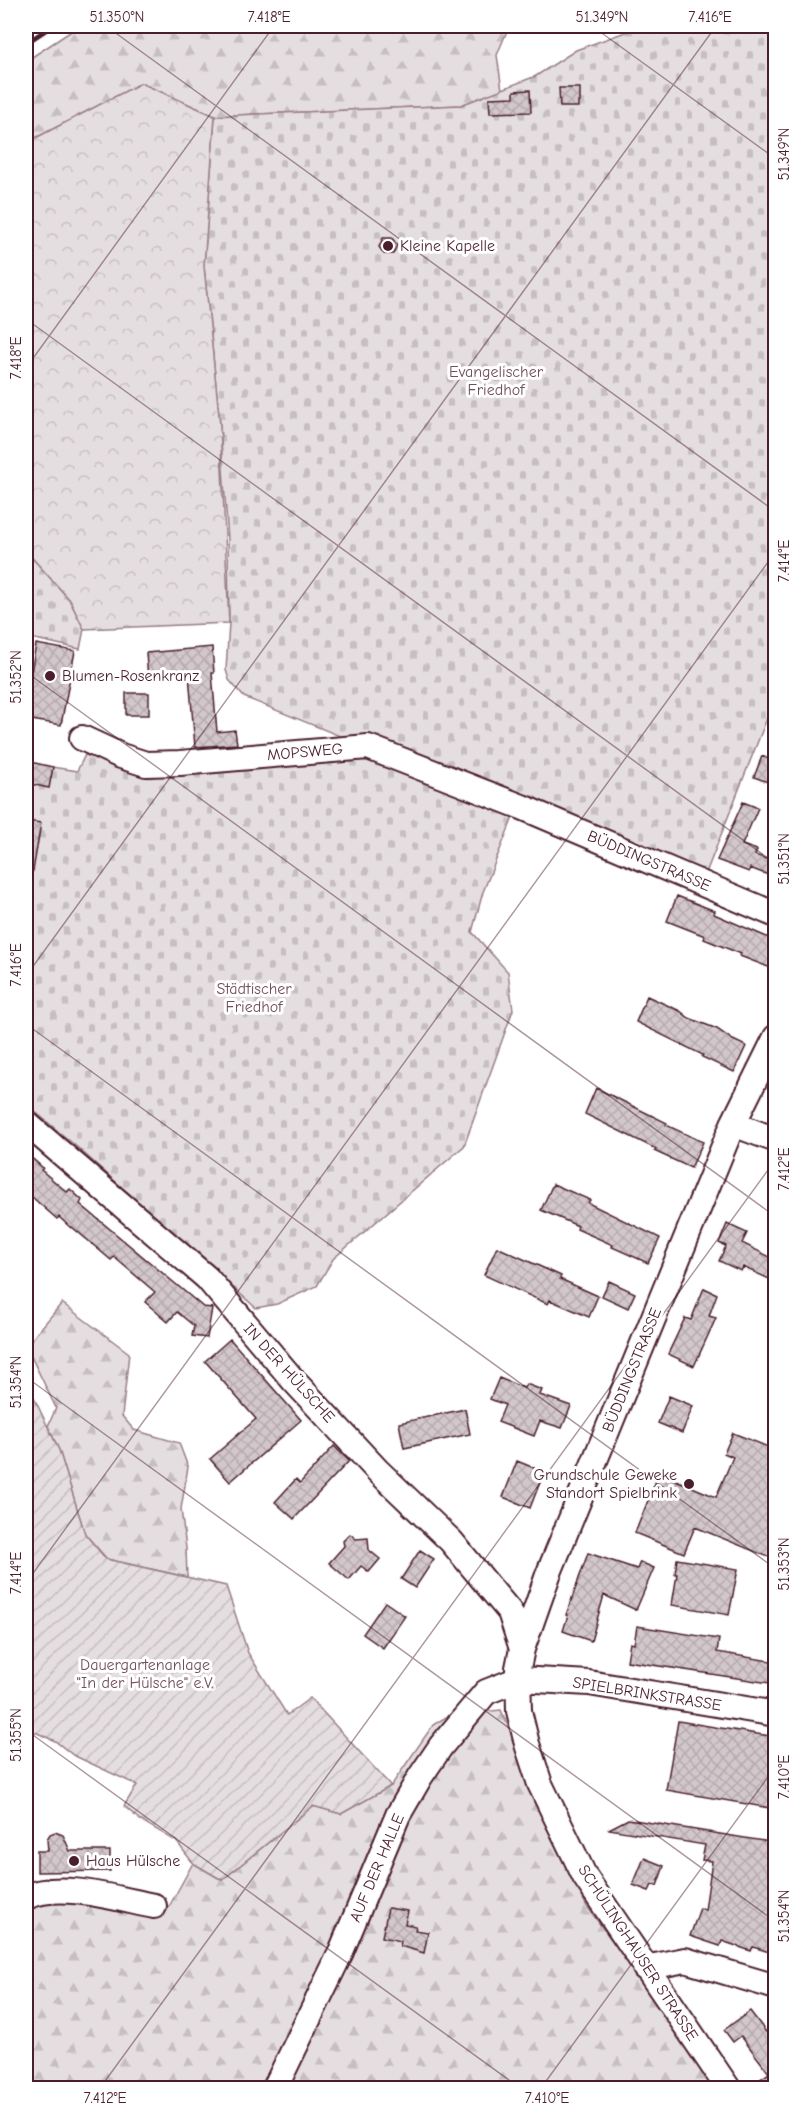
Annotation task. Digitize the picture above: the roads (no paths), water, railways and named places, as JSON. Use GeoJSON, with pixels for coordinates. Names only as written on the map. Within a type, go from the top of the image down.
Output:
{"type":"FeatureCollection","features":[{"type":"Feature","properties":{"kind":"street","name":"MOPSWEG"},"geometry":{"type":"LineString","coordinates":[[82,738],[121,756],[146,764],[369,747],[522,807]]}},
{"type":"Feature","properties":{"kind":"street","name":"BÜDDINGSTRASSE"},"geometry":{"type":"LineString","coordinates":[[522,807],[776,915]]}},
{"type":"Feature","properties":{"kind":"street","name":"BÜDDINGSTRASSE"},"geometry":{"type":"LineString","coordinates":[[519,1711],[518,1668],[522,1649],[556,1556],[733,1124],[776,1036]]}},
{"type":"Feature","properties":{"kind":"street","name":"IN DER HÜLSCHE"},"geometry":{"type":"LineString","coordinates":[[26,1123],[207,1278],[294,1381],[377,1470],[451,1541],[510,1612],[522,1649]]}},
{"type":"Feature","properties":{"kind":"street"},"geometry":{"type":"LineString","coordinates":[[733,1124],[776,1140]]}},
{"type":"Feature","properties":{"kind":"street","name":"SPIELBRINKSTRASSE"},"geometry":{"type":"LineString","coordinates":[[519,1679],[589,1683],[776,1714]]}},
{"type":"Feature","properties":{"kind":"street","name":"AUF DER HALLE"},"geometry":{"type":"LineString","coordinates":[[274,2088],[340,1954],[398,1815],[420,1777],[441,1746],[486,1692],[519,1679]]}},
{"type":"Feature","properties":{"kind":"street","name":"SCHÜLINGHAUSER STRASSE"},"geometry":{"type":"LineString","coordinates":[[519,1711],[540,1784],[581,1868],[645,1968],[728,2088]]}},
{"type":"Feature","properties":{"kind":"street"},"geometry":{"type":"LineString","coordinates":[[26,1897],[36,1892],[96,1893],[154,1906]]}},
{"type":"Feature","properties":{"kind":"street"},"geometry":{"type":"LineString","coordinates":[[645,1968],[685,1960],[776,1988]]}},
{"type":"Feature","properties":{"kind":"railway"},"geometry":{"type":"LineString","coordinates":[[26,32],[35,26]]}},
{"type":"Feature","properties":{"kind":"railway"},"geometry":{"type":"LineString","coordinates":[[26,43],[52,26]]}},
{"type":"Feature","properties":{"kind":"place","name":"Kleine Kapelle"},"geometry":{"type":"Point","coordinates":[388,246]}},
{"type":"Feature","properties":{"kind":"place","name":"Blumen-Rosenkranz"},"geometry":{"type":"Point","coordinates":[50,676]}},
{"type":"Feature","properties":{"kind":"place","name":"Grundschule Geweke Standort Spielbrink"},"geometry":{"type":"Point","coordinates":[689,1484]}},
{"type":"Feature","properties":{"kind":"place","name":"Haus Hülsche"},"geometry":{"type":"Point","coordinates":[74,1861]}},
{"type":"Feature","properties":{"kind":"park label","name":"Evangelischer Friedhof"},"geometry":{"type":"Point","coordinates":[496,381]}},
{"type":"Feature","properties":{"kind":"park label","name":"Städtischer Friedhof"},"geometry":{"type":"Point","coordinates":[254,998]}},
{"type":"Feature","properties":{"kind":"park label","name":"Dauergartenanlage \"In der Hülsche\" e.V."},"geometry":{"type":"Point","coordinates":[145,1674]}}]}
